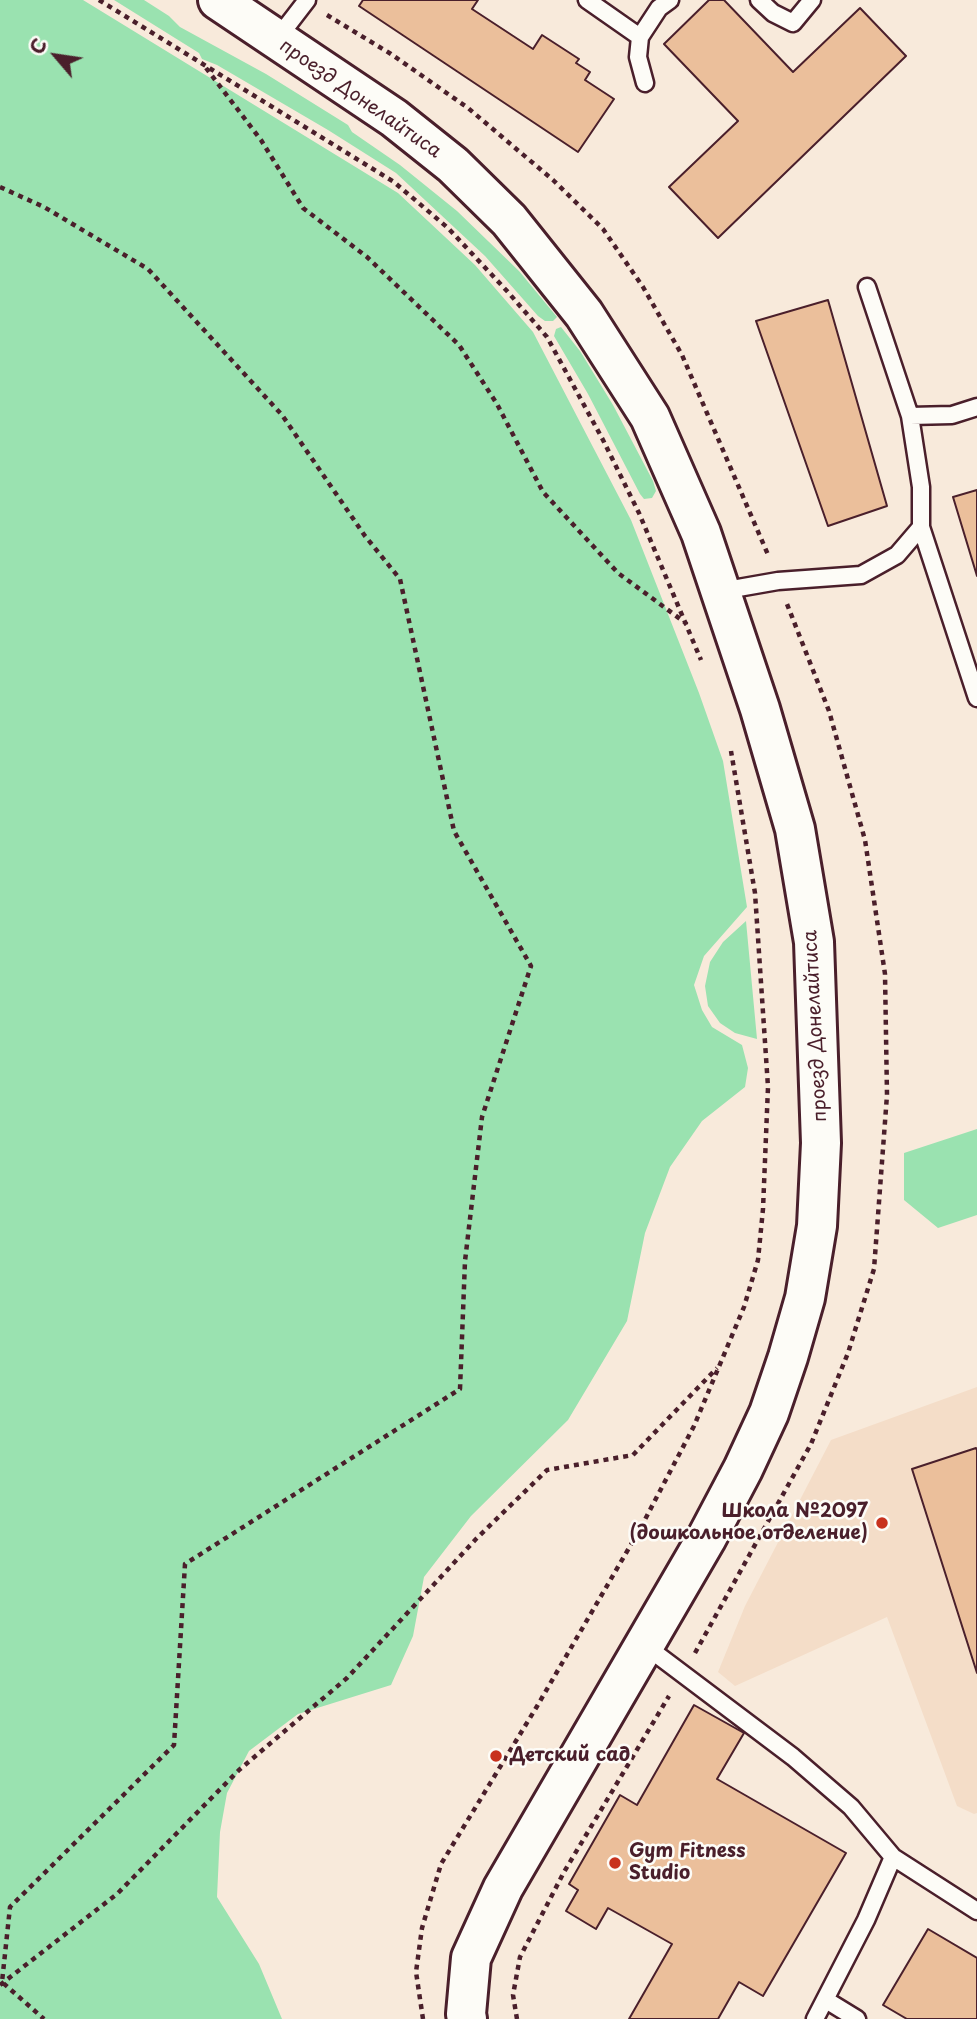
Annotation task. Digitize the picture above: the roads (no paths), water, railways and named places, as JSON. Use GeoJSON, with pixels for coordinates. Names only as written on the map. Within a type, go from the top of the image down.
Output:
{"type":"FeatureCollection","features":[{"type":"Feature","properties":{"kind":"street","name":"проезд Донелайтиса"},"geometry":{"type":"LineString","coordinates":[[218,0],[394,118],[453,165],[517,230],[584,314],[650,417],[701,533],[761,709],[795,829],[814,942],[821,1143],[817,1226],[805,1298],[769,1413],[706,1539],[503,1888],[471,1958],[467,2019]]}},
{"type":"Feature","properties":{"kind":"lane"},"geometry":{"type":"LineString","coordinates":[[586,0],[640,37]]}},
{"type":"Feature","properties":{"kind":"lane"},"geometry":{"type":"LineString","coordinates":[[645,83],[638,57],[640,37],[659,8],[670,0]]}},
{"type":"Feature","properties":{"kind":"lane"},"geometry":{"type":"LineString","coordinates":[[759,0],[773,13],[793,23],[812,0]]}},
{"type":"Feature","properties":{"kind":"lane"},"geometry":{"type":"LineString","coordinates":[[277,40],[306,1]]}},
{"type":"Feature","properties":{"kind":"lane"},"geometry":{"type":"LineString","coordinates":[[867,288],[910,416],[921,487],[921,527],[977,698]]}},
{"type":"Feature","properties":{"kind":"lane"},"geometry":{"type":"LineString","coordinates":[[910,416],[952,415],[977,407]]}},
{"type":"Feature","properties":{"kind":"lane"},"geometry":{"type":"LineString","coordinates":[[721,591],[778,581],[861,575],[897,555],[921,527]]}},
{"type":"Feature","properties":{"kind":"lane"},"geometry":{"type":"LineString","coordinates":[[643,1644],[793,1758],[851,1807],[893,1857],[977,1911]]}},
{"type":"Feature","properties":{"kind":"lane"},"geometry":{"type":"LineString","coordinates":[[815,2019],[866,1920],[893,1857]]}},
{"type":"Feature","properties":{"kind":"lane"},"geometry":{"type":"LineString","coordinates":[[826,2000],[857,2019]]}},
{"type":"Feature","properties":{"kind":"place","name":"Школа №2097 (дошкольное отделение)"},"geometry":{"type":"Point","coordinates":[882,1523]}},
{"type":"Feature","properties":{"kind":"place","name":"Детский сад"},"geometry":{"type":"Point","coordinates":[496,1756]}},
{"type":"Feature","properties":{"kind":"place","name":"Gym Fitness Studio"},"geometry":{"type":"Point","coordinates":[615,1863]}}]}
